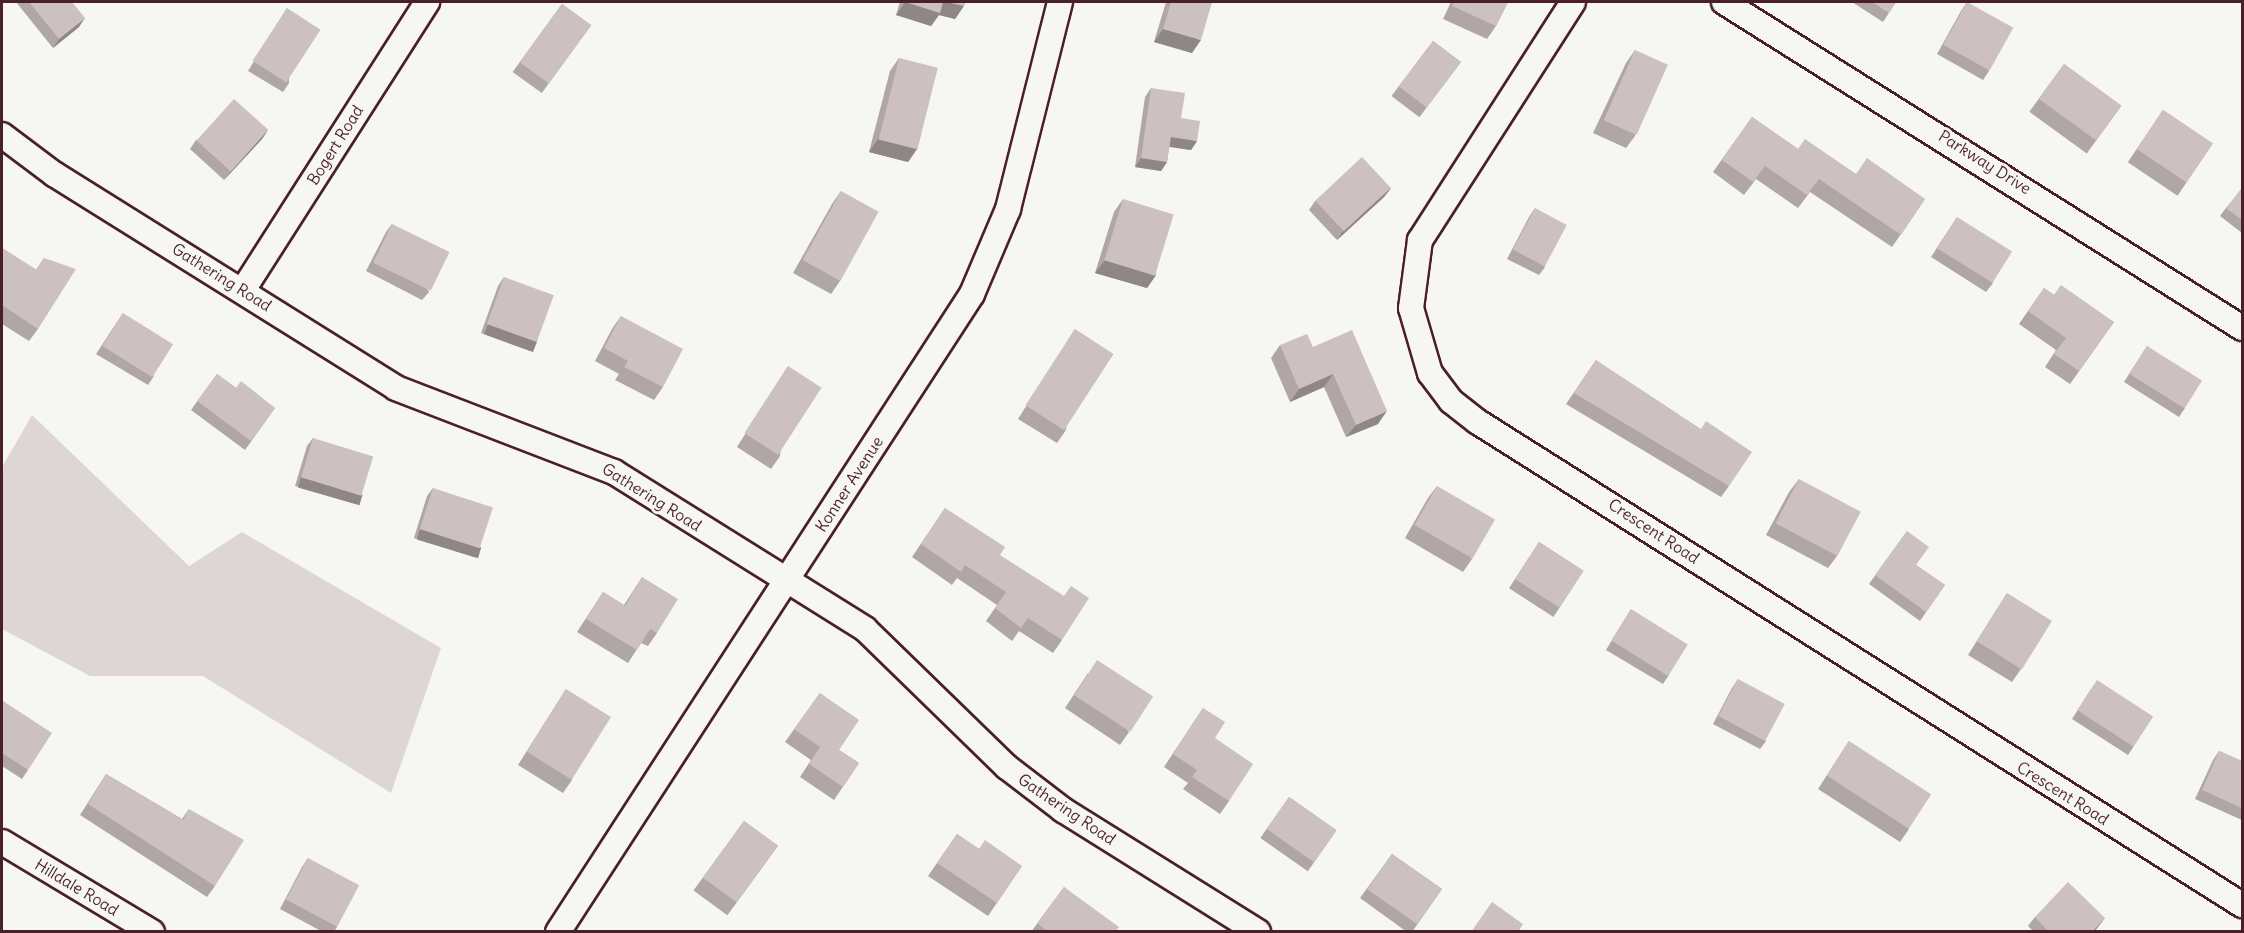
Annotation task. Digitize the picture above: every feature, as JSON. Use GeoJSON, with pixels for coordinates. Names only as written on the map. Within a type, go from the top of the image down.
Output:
{"type":"FeatureCollection","features":[{"type":"Feature","properties":{"kind":"street","name":"Bogert Road"},"geometry":{"type":"LineString","coordinates":[[243,290],[427,2]]}},
{"type":"Feature","properties":{"kind":"street","name":"Konner Avenue"},"geometry":{"type":"LineString","coordinates":[[558,932],[972,294],[995,247],[1060,2]]}},
{"type":"Feature","properties":{"kind":"street","name":"Crescent Road"},"geometry":{"type":"LineString","coordinates":[[1573,2],[1420,240],[1411,308],[1430,373],[1451,401],[1478,422],[2242,905]]}},
{"type":"Feature","properties":{"kind":"street","name":"Parkway Drive"},"geometry":{"type":"LineString","coordinates":[[1724,2],[2242,328]]}},
{"type":"Feature","properties":{"kind":"street","name":"Gathering Road"},"geometry":{"type":"LineString","coordinates":[[2,135],[54,174],[243,290],[396,388],[614,472],[786,582],[865,629],[1007,767],[1063,810],[1258,932]]}},
{"type":"Feature","properties":{"kind":"street","name":"Hilldale Road"},"geometry":{"type":"LineString","coordinates":[[2,842],[152,932]]}},
{"type":"Feature","properties":{"kind":"shaded area"},"geometry":{"type":"Polygon","coordinates":[[[32,415],[189,566],[242,532],[441,648],[391,793],[203,676],[90,676],[2,629],[2,467],[32,415]]]}},
{"type":"Feature","properties":{"kind":"building"},"geometry":{"type":"Polygon","coordinates":[[[29,2],[72,2],[85,18],[59,39],[29,2]]]}},
{"type":"Feature","properties":{"kind":"building"},"geometry":{"type":"Polygon","coordinates":[[[905,2],[943,2],[940,13],[905,2]]]}},
{"type":"Feature","properties":{"kind":"building"},"geometry":{"type":"Polygon","coordinates":[[[947,2],[966,2],[964,6],[947,2]]]}},
{"type":"Feature","properties":{"kind":"building"},"geometry":{"type":"Polygon","coordinates":[[[1171,2],[1212,2],[1201,40],[1163,29],[1171,2]]]}},
{"type":"Feature","properties":{"kind":"building"},"geometry":{"type":"Polygon","coordinates":[[[1454,2],[1508,2],[1496,26],[1452,6],[1454,2]]]}},
{"type":"Feature","properties":{"kind":"building"},"geometry":{"type":"Polygon","coordinates":[[[1872,2],[1896,2],[1889,13],[1872,2]]]}},
{"type":"Feature","properties":{"kind":"building"},"geometry":{"type":"Polygon","coordinates":[[[1967,2],[2013,28],[1990,71],[1943,45],[1967,2]]]}},
{"type":"Feature","properties":{"kind":"building"},"geometry":{"type":"Polygon","coordinates":[[[562,4],[591,25],[549,83],[520,62],[562,4]]]}},
{"type":"Feature","properties":{"kind":"building"},"geometry":{"type":"Polygon","coordinates":[[[287,8],[321,30],[286,83],[253,61],[287,8]]]}},
{"type":"Feature","properties":{"kind":"building"},"geometry":{"type":"Polygon","coordinates":[[[1433,41],[1461,62],[1427,108],[1399,87],[1433,41]]]}},
{"type":"Feature","properties":{"kind":"building"},"geometry":{"type":"Polygon","coordinates":[[[1635,50],[1668,65],[1637,135],[1604,120],[1635,50]]]}},
{"type":"Feature","properties":{"kind":"building"},"geometry":{"type":"Polygon","coordinates":[[[899,58],[938,68],[917,149],[879,140],[899,58]]]}},
{"type":"Feature","properties":{"kind":"building"},"geometry":{"type":"Polygon","coordinates":[[[2064,64],[2121,106],[2096,141],[2039,99],[2064,64]]]}},
{"type":"Feature","properties":{"kind":"building"},"geometry":{"type":"Polygon","coordinates":[[[1151,88],[1185,93],[1181,118],[1200,121],[1197,141],[1171,137],[1167,162],[1141,158],[1151,88]]]}},
{"type":"Feature","properties":{"kind":"building"},"geometry":{"type":"Polygon","coordinates":[[[234,99],[268,130],[231,171],[197,141],[234,99]]]}},
{"type":"Feature","properties":{"kind":"building"},"geometry":{"type":"Polygon","coordinates":[[[2163,110],[2213,144],[2186,183],[2137,149],[2163,110]]]}},
{"type":"Feature","properties":{"kind":"building"},"geometry":{"type":"Polygon","coordinates":[[[1752,117],[1798,149],[1805,139],[1856,174],[1867,158],[1925,199],[1901,235],[1819,179],[1807,195],[1765,166],[1753,182],[1722,160],[1752,117]]]}},
{"type":"Feature","properties":{"kind":"building"},"geometry":{"type":"Polygon","coordinates":[[[1362,157],[1391,188],[1344,231],[1315,201],[1362,157]]]}},
{"type":"Feature","properties":{"kind":"building"},"geometry":{"type":"Polygon","coordinates":[[[2242,190],[2242,220],[2226,208],[2242,190]]]}},
{"type":"Feature","properties":{"kind":"building"},"geometry":{"type":"Polygon","coordinates":[[[841,191],[879,212],[840,281],[803,260],[841,191]]]}},
{"type":"Feature","properties":{"kind":"building"},"geometry":{"type":"Polygon","coordinates":[[[1123,199],[1174,214],[1155,276],[1104,260],[1123,199]]]}},
{"type":"Feature","properties":{"kind":"building"},"geometry":{"type":"Polygon","coordinates":[[[1535,208],[1567,225],[1545,266],[1513,249],[1535,208]]]}},
{"type":"Feature","properties":{"kind":"building"},"geometry":{"type":"Polygon","coordinates":[[[1957,217],[2012,251],[1993,283],[1937,248],[1957,217]]]}},
{"type":"Feature","properties":{"kind":"building"},"geometry":{"type":"Polygon","coordinates":[[[392,224],[450,252],[431,291],[373,263],[392,224]]]}},
{"type":"Feature","properties":{"kind":"building"},"geometry":{"type":"Polygon","coordinates":[[[2,248],[37,270],[44,258],[76,269],[38,329],[2,305],[2,248]]]}},
{"type":"Feature","properties":{"kind":"building"},"geometry":{"type":"Polygon","coordinates":[[[504,277],[554,295],[537,342],[487,324],[504,277]]]}},
{"type":"Feature","properties":{"kind":"building"},"geometry":{"type":"Polygon","coordinates":[[[2061,285],[2114,322],[2079,371],[2054,354],[2066,338],[2028,311],[2044,288],[2054,295],[2061,285]]]}},
{"type":"Feature","properties":{"kind":"building"},"geometry":{"type":"Polygon","coordinates":[[[123,313],[173,344],[152,377],[102,346],[123,313]]]}},
{"type":"Feature","properties":{"kind":"building"},"geometry":{"type":"Polygon","coordinates":[[[621,316],[683,349],[663,387],[624,367],[628,361],[604,348],[621,316]]]}},
{"type":"Feature","properties":{"kind":"building"},"geometry":{"type":"Polygon","coordinates":[[[1075,329],[1114,354],[1064,430],[1025,405],[1075,329]]]}},
{"type":"Feature","properties":{"kind":"building"},"geometry":{"type":"Polygon","coordinates":[[[1352,330],[1387,411],[1356,425],[1333,374],[1299,389],[1280,345],[1307,334],[1313,347],[1352,330]]]}},
{"type":"Feature","properties":{"kind":"building"},"geometry":{"type":"Polygon","coordinates":[[[2147,346],[2202,380],[2185,408],[2130,374],[2147,346]]]}},
{"type":"Feature","properties":{"kind":"building"},"geometry":{"type":"Polygon","coordinates":[[[1596,360],[1701,429],[1706,421],[1752,452],[1729,486],[1574,393],[1596,360]]]}},
{"type":"Feature","properties":{"kind":"building"},"geometry":{"type":"Polygon","coordinates":[[[788,366],[822,388],[778,455],[744,433],[788,366]]]}},
{"type":"Feature","properties":{"kind":"building"},"geometry":{"type":"Polygon","coordinates":[[[217,374],[236,388],[241,381],[275,408],[251,441],[197,401],[217,374]]]}},
{"type":"Feature","properties":{"kind":"building"},"geometry":{"type":"Polygon","coordinates":[[[313,438],[373,456],[361,496],[301,477],[313,438]]]}},
{"type":"Feature","properties":{"kind":"building"},"geometry":{"type":"Polygon","coordinates":[[[1799,479],[1861,512],[1837,556],[1776,523],[1799,479]]]}},
{"type":"Feature","properties":{"kind":"building"},"geometry":{"type":"Polygon","coordinates":[[[1437,486],[1495,520],[1473,558],[1414,525],[1437,486]]]}},
{"type":"Feature","properties":{"kind":"building"},"geometry":{"type":"Polygon","coordinates":[[[433,488],[493,507],[480,548],[420,529],[433,488]]]}},
{"type":"Feature","properties":{"kind":"building"},"geometry":{"type":"Polygon","coordinates":[[[945,508],[1005,547],[1000,555],[1064,596],[1071,586],[1089,598],[1062,640],[1028,618],[1021,628],[995,608],[1006,592],[965,565],[961,572],[921,544],[945,508]]]}},
{"type":"Feature","properties":{"kind":"building"},"geometry":{"type":"Polygon","coordinates":[[[1907,531],[1929,547],[1916,565],[1945,585],[1926,612],[1875,575],[1907,531]]]}},
{"type":"Feature","properties":{"kind":"building"},"geometry":{"type":"Polygon","coordinates":[[[1539,542],[1583,571],[1559,608],[1515,579],[1539,542]]]}},
{"type":"Feature","properties":{"kind":"building"},"geometry":{"type":"Polygon","coordinates":[[[642,577],[678,599],[657,633],[650,629],[637,650],[586,619],[603,592],[625,606],[642,577]]]}},
{"type":"Feature","properties":{"kind":"building"},"geometry":{"type":"Polygon","coordinates":[[[2007,593],[2052,621],[2022,669],[1977,641],[2007,593]]]}},
{"type":"Feature","properties":{"kind":"building"},"geometry":{"type":"Polygon","coordinates":[[[1631,609],[1688,645],[1668,676],[1611,640],[1631,609]]]}},
{"type":"Feature","properties":{"kind":"building"},"geometry":{"type":"Polygon","coordinates":[[[1097,660],[1153,696],[1130,732],[1074,695],[1097,660]]]}},
{"type":"Feature","properties":{"kind":"building"},"geometry":{"type":"Polygon","coordinates":[[[1738,679],[1785,704],[1765,741],[1718,716],[1738,679]]]}},
{"type":"Feature","properties":{"kind":"building"},"geometry":{"type":"Polygon","coordinates":[[[2097,680],[2153,716],[2134,747],[2077,710],[2097,680]]]}},
{"type":"Feature","properties":{"kind":"building"},"geometry":{"type":"Polygon","coordinates":[[[566,689],[611,717],[572,780],[527,752],[566,689]]]}},
{"type":"Feature","properties":{"kind":"building"},"geometry":{"type":"Polygon","coordinates":[[[820,693],[859,720],[839,750],[859,763],[843,787],[809,764],[820,747],[794,729],[820,693]]]}},
{"type":"Feature","properties":{"kind":"building"},"geometry":{"type":"Polygon","coordinates":[[[3,701],[52,733],[28,770],[2,753],[3,701]]]}},
{"type":"Feature","properties":{"kind":"building"},"geometry":{"type":"Polygon","coordinates":[[[1203,708],[1225,722],[1215,738],[1253,764],[1229,801],[1192,777],[1197,770],[1173,754],[1203,708]]]}},
{"type":"Feature","properties":{"kind":"building"},"geometry":{"type":"Polygon","coordinates":[[[1849,741],[1931,794],[1909,829],[1827,775],[1849,741]]]}},
{"type":"Feature","properties":{"kind":"building"},"geometry":{"type":"Polygon","coordinates":[[[2219,751],[2242,761],[2242,808],[2202,790],[2219,751]]]}},
{"type":"Feature","properties":{"kind":"building"},"geometry":{"type":"Polygon","coordinates":[[[106,774],[183,820],[189,809],[244,840],[215,886],[88,804],[106,774]]]}},
{"type":"Feature","properties":{"kind":"building"},"geometry":{"type":"Polygon","coordinates":[[[1289,797],[1337,830],[1314,862],[1267,829],[1289,797]]]}},
{"type":"Feature","properties":{"kind":"building"},"geometry":{"type":"Polygon","coordinates":[[[744,821],[778,846],[737,902],[703,878],[744,821]]]}},
{"type":"Feature","properties":{"kind":"building"},"geometry":{"type":"Polygon","coordinates":[[[957,834],[979,849],[985,840],[1022,866],[997,903],[937,863],[957,834]]]}},
{"type":"Feature","properties":{"kind":"building"},"geometry":{"type":"Polygon","coordinates":[[[1392,854],[1442,889],[1417,924],[1367,889],[1392,854]]]}},
{"type":"Feature","properties":{"kind":"building"},"geometry":{"type":"Polygon","coordinates":[[[308,858],[359,885],[337,927],[286,899],[308,858]]]}},
{"type":"Feature","properties":{"kind":"building"},"geometry":{"type":"Polygon","coordinates":[[[2068,882],[2105,918],[2092,932],[2049,932],[2035,917],[2068,882]]]}},
{"type":"Feature","properties":{"kind":"building"},"geometry":{"type":"Polygon","coordinates":[[[1064,887],[1119,927],[1115,932],[1048,932],[1037,923],[1064,887]]]}},
{"type":"Feature","properties":{"kind":"building"},"geometry":{"type":"Polygon","coordinates":[[[1492,902],[1523,924],[1518,932],[1471,932],[1492,902]]]}}]}
